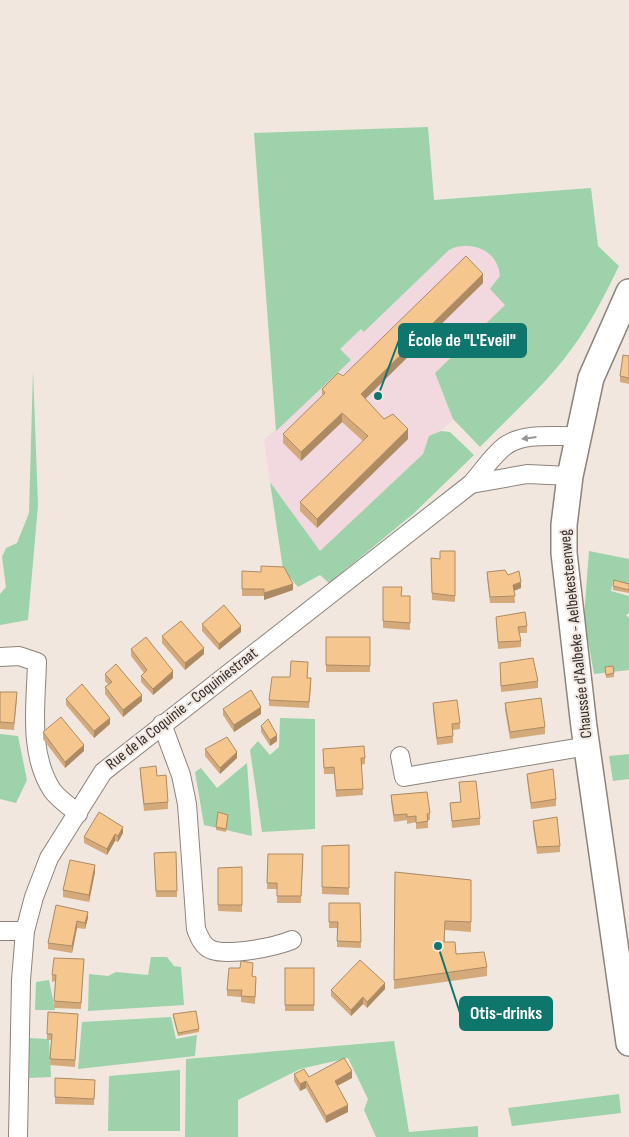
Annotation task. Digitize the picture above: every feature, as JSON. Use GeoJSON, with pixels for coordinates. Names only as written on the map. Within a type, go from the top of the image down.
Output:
{"type":"FeatureCollection","features":[{"type":"Feature","properties":{"kind":"main road","name":"Chaussée d'Aalbeke - Aelbekesteenweg"},"geometry":{"type":"LineString","coordinates":[[629,292],[592,378],[570,476],[564,525],[564,553],[588,746],[629,1043]]}},
{"type":"Feature","properties":{"kind":"street","name":"Rue de la Coquinie - Coquiniestraat"},"geometry":{"type":"LineString","coordinates":[[18,1137],[20,980],[25,931],[34,897],[49,858],[103,772],[471,484],[505,447],[514,441],[530,437],[578,436]]}},
{"type":"Feature","properties":{"kind":"street","name":"Rue de la Coquinie - Coquiniestraat"},"geometry":{"type":"LineString","coordinates":[[471,484],[527,474],[570,476]]}},
{"type":"Feature","properties":{"kind":"street"},"geometry":{"type":"LineString","coordinates":[[0,657],[19,656],[37,662],[35,738],[41,769],[53,792],[78,814]]}},
{"type":"Feature","properties":{"kind":"street"},"geometry":{"type":"LineString","coordinates":[[162,724],[179,769],[187,804],[196,929],[200,939],[210,950],[222,952],[280,945],[292,940]]}},
{"type":"Feature","properties":{"kind":"street","name":"Chaussée d'Aalbeke - Aelbekesteenweg"},"geometry":{"type":"LineString","coordinates":[[400,756],[404,777],[588,746]]}},
{"type":"Feature","properties":{"kind":"street"},"geometry":{"type":"LineString","coordinates":[[0,931],[25,931]]}},
{"type":"Feature","properties":{"kind":"shaded area"},"geometry":{"type":"Polygon","coordinates":[[[466,244],[477,246],[488,253],[495,262],[500,271],[497,281],[505,305],[435,373],[453,419],[441,431],[429,436],[423,454],[320,551],[270,482],[264,440],[351,360],[340,349],[361,328],[365,332],[449,250],[466,244]]]}},
{"type":"Feature","properties":{"kind":"green space"},"geometry":{"type":"Polygon","coordinates":[[[428,127],[434,200],[591,188],[598,246],[619,266],[610,284],[591,320],[558,367],[480,447],[453,419],[435,373],[505,305],[490,289],[500,276],[494,259],[482,249],[466,246],[449,250],[364,332],[361,329],[340,349],[351,360],[276,431],[254,133],[428,127]]]}},
{"type":"Feature","properties":{"kind":"green space"},"geometry":{"type":"Polygon","coordinates":[[[33,370],[38,505],[28,620],[0,625],[0,594],[6,587],[2,557],[6,548],[17,543],[29,513],[33,370]]]}},
{"type":"Feature","properties":{"kind":"green space"},"geometry":{"type":"Polygon","coordinates":[[[441,431],[450,432],[474,455],[413,514],[329,583],[320,575],[298,587],[283,569],[270,482],[320,551],[423,454],[429,436],[441,431]]]}},
{"type":"Feature","properties":{"kind":"green space"},"geometry":{"type":"Polygon","coordinates":[[[589,551],[629,559],[629,585],[613,581],[611,591],[629,596],[629,613],[626,615],[629,618],[629,670],[594,674],[584,617],[589,551]]]}},
{"type":"Feature","properties":{"kind":"green space"},"geometry":{"type":"Polygon","coordinates":[[[280,718],[315,719],[315,829],[262,832],[250,750],[258,741],[270,755],[279,747],[280,718]]]}},
{"type":"Feature","properties":{"kind":"green space"},"geometry":{"type":"Polygon","coordinates":[[[0,734],[18,736],[27,780],[16,803],[0,799],[0,734]]]}},
{"type":"Feature","properties":{"kind":"green space"},"geometry":{"type":"Polygon","coordinates":[[[629,754],[629,779],[613,781],[609,756],[629,754]]]}},
{"type":"Feature","properties":{"kind":"green space"},"geometry":{"type":"Polygon","coordinates":[[[247,763],[252,836],[204,825],[195,772],[201,768],[217,788],[247,763]]]}},
{"type":"Feature","properties":{"kind":"green space"},"geometry":{"type":"Polygon","coordinates":[[[151,957],[167,957],[174,966],[181,967],[184,1005],[88,1011],[89,974],[108,976],[116,972],[148,975],[151,957]]]}},
{"type":"Feature","properties":{"kind":"green space"},"geometry":{"type":"Polygon","coordinates":[[[49,980],[55,1010],[35,1010],[36,982],[49,980]]]}},
{"type":"Feature","properties":{"kind":"green space"},"geometry":{"type":"Polygon","coordinates":[[[171,1017],[176,1039],[197,1035],[195,1056],[78,1069],[82,1022],[171,1017]]]}},
{"type":"Feature","properties":{"kind":"green space"},"geometry":{"type":"Polygon","coordinates":[[[29,1038],[49,1039],[51,1077],[28,1078],[29,1038]]]}},
{"type":"Feature","properties":{"kind":"green space"},"geometry":{"type":"Polygon","coordinates":[[[394,1041],[409,1132],[478,1126],[478,1137],[376,1137],[364,1110],[368,1099],[348,1058],[300,1069],[238,1100],[238,1137],[185,1137],[186,1059],[394,1041]]]}},
{"type":"Feature","properties":{"kind":"green space"},"geometry":{"type":"Polygon","coordinates":[[[180,1070],[180,1131],[108,1131],[109,1076],[180,1070]]]}},
{"type":"Feature","properties":{"kind":"green space"},"geometry":{"type":"Polygon","coordinates":[[[619,1094],[621,1113],[512,1126],[508,1108],[619,1094]]]}},
{"type":"Feature","properties":{"kind":"building"},"geometry":{"type":"Polygon","coordinates":[[[466,256],[483,274],[361,394],[384,419],[393,414],[408,429],[317,519],[300,502],[368,436],[342,413],[301,452],[283,434],[325,393],[322,389],[338,373],[343,376],[466,256]]]}},
{"type":"Feature","properties":{"kind":"building"},"geometry":{"type":"Polygon","coordinates":[[[623,355],[629,356],[629,378],[620,376],[623,355]]]}},
{"type":"Feature","properties":{"kind":"building"},"geometry":{"type":"Polygon","coordinates":[[[440,551],[455,551],[455,596],[432,593],[431,558],[440,559],[440,551]]]}},
{"type":"Feature","properties":{"kind":"building"},"geometry":{"type":"Polygon","coordinates":[[[261,566],[284,567],[293,584],[264,593],[264,589],[242,589],[242,571],[261,572],[261,566]]]}},
{"type":"Feature","properties":{"kind":"building"},"geometry":{"type":"Polygon","coordinates":[[[505,570],[508,575],[519,571],[521,582],[513,585],[515,596],[490,597],[487,572],[505,570]]]}},
{"type":"Feature","properties":{"kind":"building"},"geometry":{"type":"Polygon","coordinates":[[[614,580],[629,584],[629,590],[613,586],[614,580]]]}},
{"type":"Feature","properties":{"kind":"building"},"geometry":{"type":"Polygon","coordinates":[[[383,587],[402,587],[401,596],[410,596],[410,623],[383,621],[383,587]]]}},
{"type":"Feature","properties":{"kind":"building"},"geometry":{"type":"Polygon","coordinates":[[[224,605],[241,626],[219,644],[202,624],[224,605]]]}},
{"type":"Feature","properties":{"kind":"building"},"geometry":{"type":"Polygon","coordinates":[[[525,612],[527,626],[518,627],[521,641],[498,642],[496,617],[525,612]]]}},
{"type":"Feature","properties":{"kind":"building"},"geometry":{"type":"Polygon","coordinates":[[[181,621],[204,648],[185,663],[162,636],[181,621]]]}},
{"type":"Feature","properties":{"kind":"building"},"geometry":{"type":"Polygon","coordinates":[[[146,637],[173,671],[153,689],[141,676],[147,670],[131,649],[146,637]]]}},
{"type":"Feature","properties":{"kind":"building"},"geometry":{"type":"Polygon","coordinates":[[[326,637],[370,637],[370,666],[326,665],[326,637]]]}},
{"type":"Feature","properties":{"kind":"building"},"geometry":{"type":"Polygon","coordinates":[[[533,658],[538,681],[501,686],[500,663],[533,658]]]}},
{"type":"Feature","properties":{"kind":"building"},"geometry":{"type":"Polygon","coordinates":[[[291,661],[308,662],[307,678],[311,678],[309,702],[269,700],[272,677],[290,677],[291,661]]]}},
{"type":"Feature","properties":{"kind":"building"},"geometry":{"type":"Polygon","coordinates":[[[116,664],[142,695],[123,710],[105,687],[112,682],[105,674],[116,664]]]}},
{"type":"Feature","properties":{"kind":"building"},"geometry":{"type":"Polygon","coordinates":[[[613,666],[614,673],[606,675],[605,667],[613,666]]]}},
{"type":"Feature","properties":{"kind":"building"},"geometry":{"type":"Polygon","coordinates":[[[82,684],[110,718],[94,731],[66,699],[82,684]]]}},
{"type":"Feature","properties":{"kind":"building"},"geometry":{"type":"Polygon","coordinates":[[[251,690],[261,707],[234,725],[223,709],[251,690]]]}},
{"type":"Feature","properties":{"kind":"building"},"geometry":{"type":"Polygon","coordinates":[[[0,692],[17,692],[14,723],[0,722],[0,692]]]}},
{"type":"Feature","properties":{"kind":"building"},"geometry":{"type":"Polygon","coordinates":[[[541,698],[545,727],[510,732],[505,703],[541,698]]]}},
{"type":"Feature","properties":{"kind":"building"},"geometry":{"type":"Polygon","coordinates":[[[457,700],[460,723],[452,724],[453,736],[437,738],[433,703],[457,700]]]}},
{"type":"Feature","properties":{"kind":"building"},"geometry":{"type":"Polygon","coordinates":[[[61,717],[84,745],[65,762],[43,732],[61,717]]]}},
{"type":"Feature","properties":{"kind":"building"},"geometry":{"type":"Polygon","coordinates":[[[268,719],[277,735],[270,740],[261,726],[268,719]]]}},
{"type":"Feature","properties":{"kind":"building"},"geometry":{"type":"Polygon","coordinates":[[[227,737],[237,752],[220,768],[205,749],[227,737]]]}},
{"type":"Feature","properties":{"kind":"building"},"geometry":{"type":"Polygon","coordinates":[[[364,746],[365,758],[361,758],[363,789],[336,790],[334,767],[324,768],[323,749],[364,746]]]}},
{"type":"Feature","properties":{"kind":"building"},"geometry":{"type":"Polygon","coordinates":[[[156,766],[157,776],[166,775],[168,802],[144,804],[140,768],[156,766]]]}},
{"type":"Feature","properties":{"kind":"building"},"geometry":{"type":"Polygon","coordinates":[[[553,769],[556,799],[531,803],[527,774],[553,769]]]}},
{"type":"Feature","properties":{"kind":"building"},"geometry":{"type":"Polygon","coordinates":[[[476,781],[480,818],[452,821],[450,803],[461,802],[459,782],[476,781]]]}},
{"type":"Feature","properties":{"kind":"building"},"geometry":{"type":"Polygon","coordinates":[[[427,792],[430,813],[427,814],[428,821],[416,823],[416,816],[407,817],[407,814],[394,815],[391,795],[427,792]]]}},
{"type":"Feature","properties":{"kind":"building"},"geometry":{"type":"Polygon","coordinates":[[[99,812],[123,827],[118,836],[115,834],[107,849],[84,837],[99,812]]]}},
{"type":"Feature","properties":{"kind":"building"},"geometry":{"type":"Polygon","coordinates":[[[218,812],[228,815],[226,829],[216,827],[218,812]]]}},
{"type":"Feature","properties":{"kind":"building"},"geometry":{"type":"Polygon","coordinates":[[[557,817],[560,846],[537,847],[533,821],[557,817]]]}},
{"type":"Feature","properties":{"kind":"building"},"geometry":{"type":"Polygon","coordinates":[[[349,845],[349,888],[322,887],[322,846],[349,845]]]}},
{"type":"Feature","properties":{"kind":"building"},"geometry":{"type":"Polygon","coordinates":[[[176,852],[177,891],[156,891],[154,853],[176,852]]]}},
{"type":"Feature","properties":{"kind":"building"},"geometry":{"type":"Polygon","coordinates":[[[268,854],[303,854],[301,896],[277,896],[277,883],[267,883],[268,854]]]}},
{"type":"Feature","properties":{"kind":"building"},"geometry":{"type":"Polygon","coordinates":[[[70,860],[95,865],[89,895],[63,890],[70,860]]]}},
{"type":"Feature","properties":{"kind":"building"},"geometry":{"type":"Polygon","coordinates":[[[242,867],[242,905],[218,905],[218,868],[242,867]]]}},
{"type":"Feature","properties":{"kind":"building"},"geometry":{"type":"Polygon","coordinates":[[[395,872],[471,880],[471,922],[445,921],[444,942],[455,942],[456,954],[484,952],[487,967],[394,980],[395,872]]]}},
{"type":"Feature","properties":{"kind":"building"},"geometry":{"type":"Polygon","coordinates":[[[329,903],[360,903],[361,942],[337,941],[338,922],[329,922],[329,903]]]}},
{"type":"Feature","properties":{"kind":"building"},"geometry":{"type":"Polygon","coordinates":[[[56,905],[88,912],[85,923],[77,921],[72,946],[48,943],[56,905]]]}},
{"type":"Feature","properties":{"kind":"building"},"geometry":{"type":"Polygon","coordinates":[[[54,958],[84,959],[81,1003],[54,1001],[56,975],[52,975],[54,958]]]}},
{"type":"Feature","properties":{"kind":"building"},"geometry":{"type":"Polygon","coordinates":[[[360,960],[385,983],[367,1002],[363,997],[351,1010],[331,990],[360,960]]]}},
{"type":"Feature","properties":{"kind":"building"},"geometry":{"type":"Polygon","coordinates":[[[241,961],[253,963],[252,976],[256,977],[255,997],[241,996],[242,990],[227,990],[229,968],[240,968],[241,961]]]}},
{"type":"Feature","properties":{"kind":"building"},"geometry":{"type":"Polygon","coordinates":[[[285,968],[314,968],[314,1005],[285,1005],[285,968]]]}},
{"type":"Feature","properties":{"kind":"building"},"geometry":{"type":"Polygon","coordinates":[[[196,1011],[199,1029],[178,1033],[173,1014],[196,1011]]]}},
{"type":"Feature","properties":{"kind":"building"},"geometry":{"type":"Polygon","coordinates":[[[48,1012],[78,1014],[75,1060],[50,1059],[52,1034],[47,1034],[48,1012]]]}},
{"type":"Feature","properties":{"kind":"building"},"geometry":{"type":"Polygon","coordinates":[[[344,1058],[352,1071],[335,1081],[348,1105],[326,1116],[306,1081],[300,1084],[294,1074],[304,1069],[309,1077],[344,1058]]]}},
{"type":"Feature","properties":{"kind":"building"},"geometry":{"type":"Polygon","coordinates":[[[55,1078],[95,1080],[94,1099],[55,1097],[55,1078]]]}},
{"type":"Feature","properties":{"kind":"place","name":"École de \"L'Eveil\""},"geometry":{"type":"Point","coordinates":[378,396]}},
{"type":"Feature","properties":{"kind":"place","name":"Otis-drinks"},"geometry":{"type":"Point","coordinates":[438,946]}}]}
